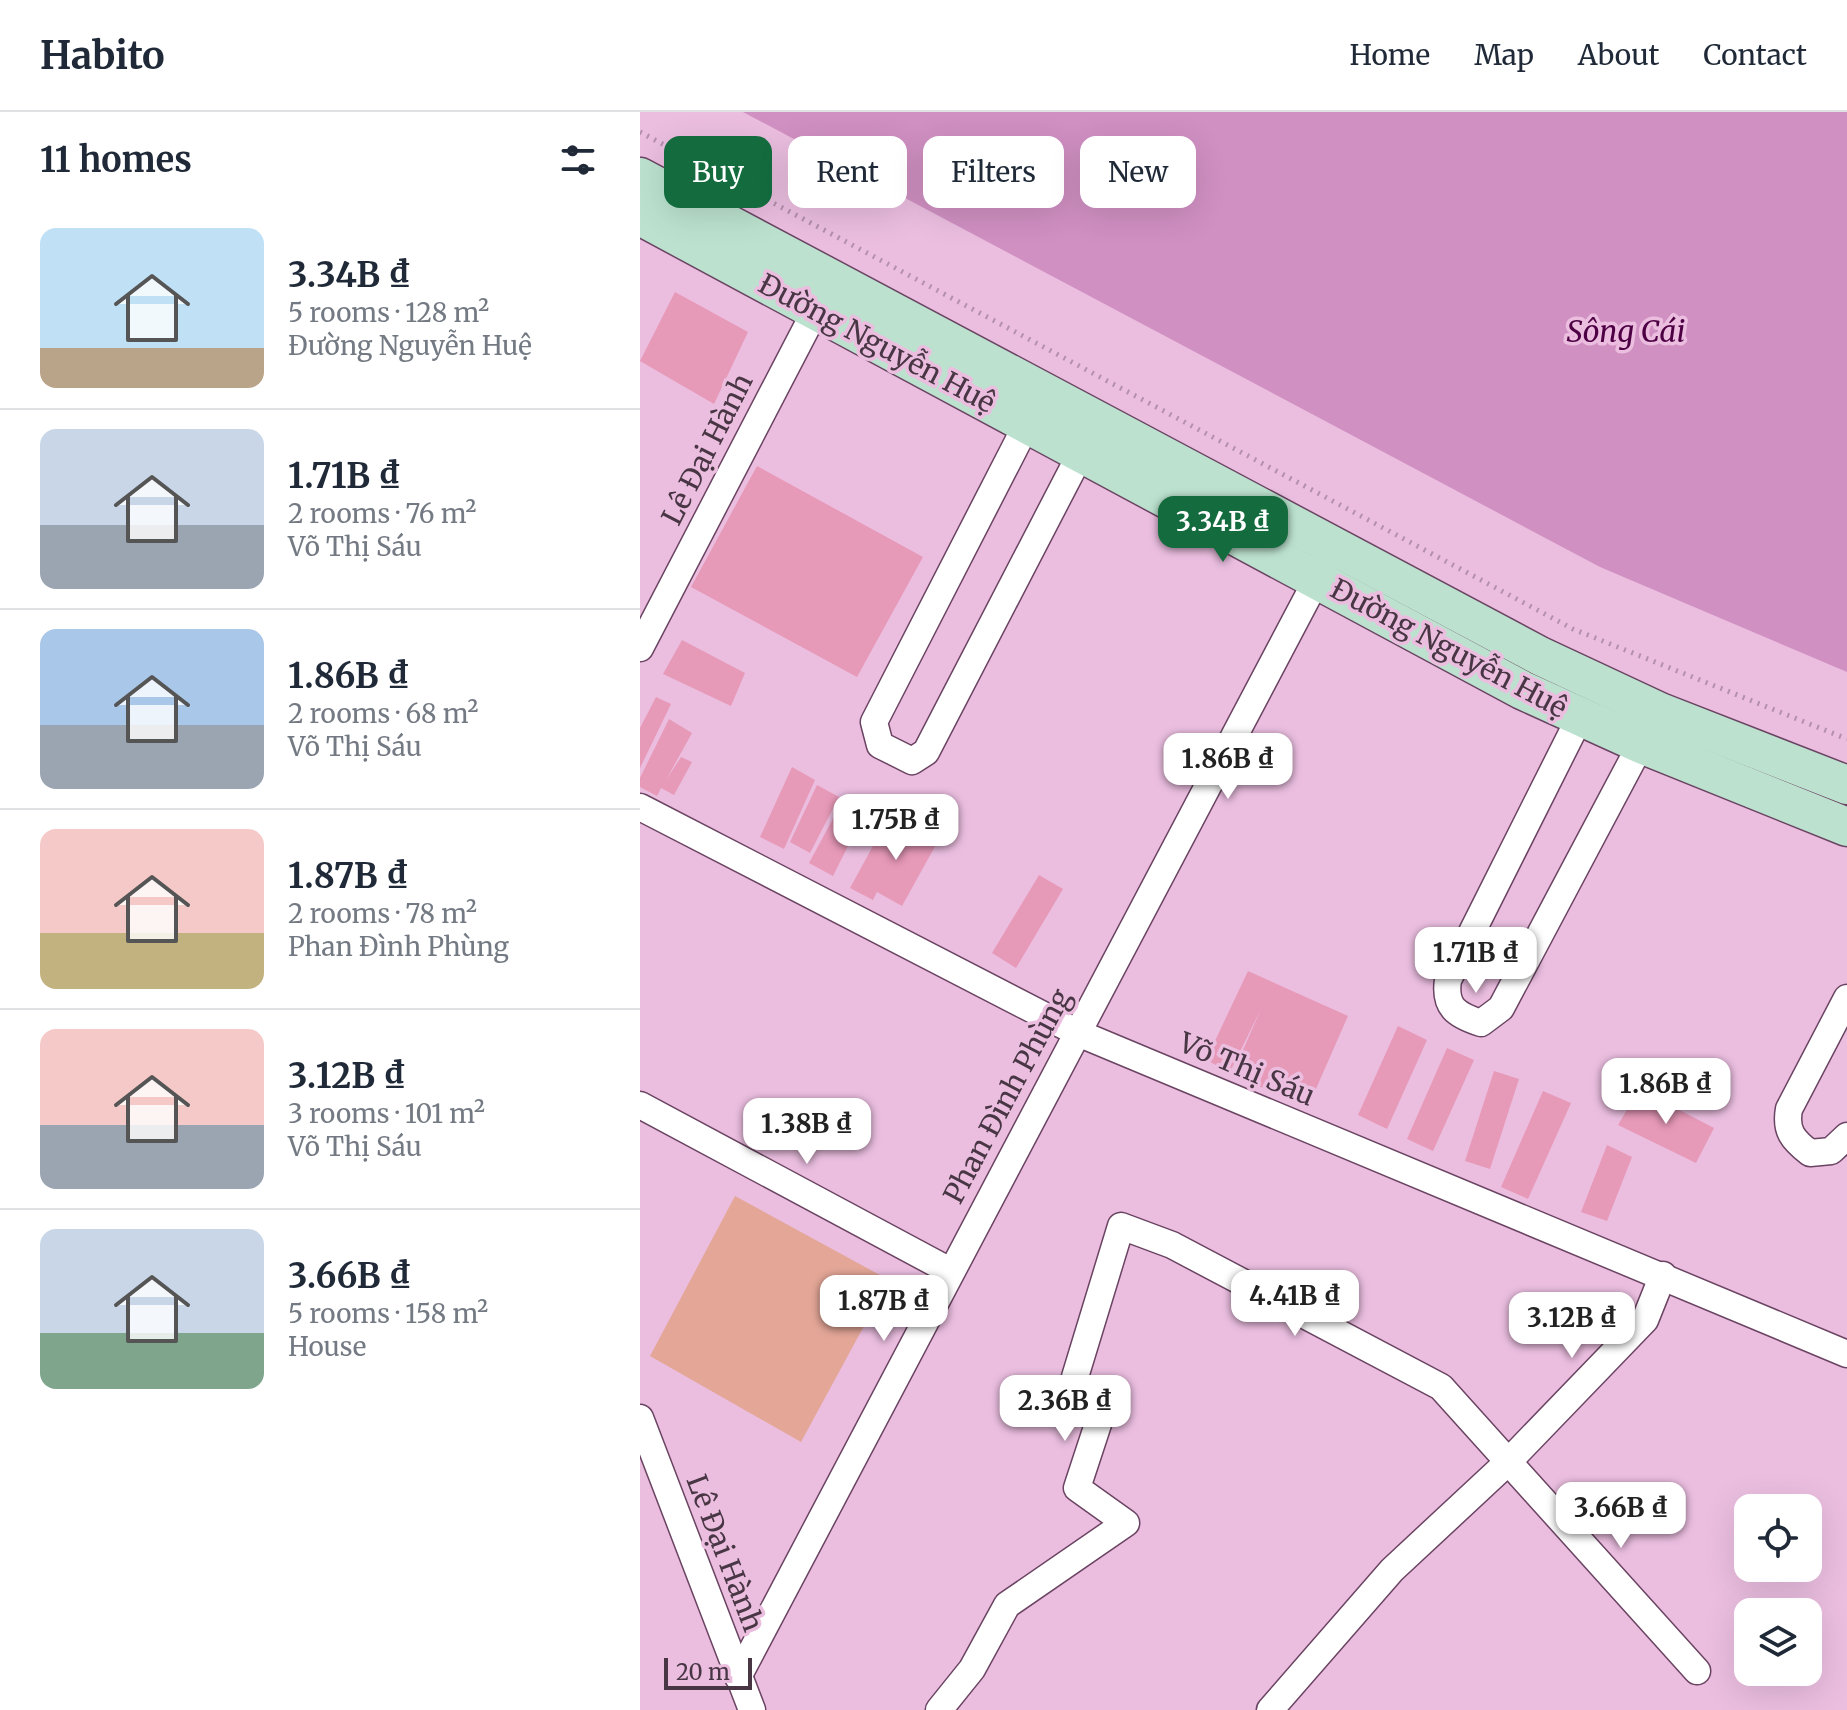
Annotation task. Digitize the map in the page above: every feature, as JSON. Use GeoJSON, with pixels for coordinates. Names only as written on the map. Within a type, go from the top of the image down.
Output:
{"type":"FeatureCollection","features":[{"type":"Feature","properties":{"kind":"main road","name":"Đường Nguyễn Huệ"},"geometry":{"type":"LineString","coordinates":[[640,177],[1027,424],[1522,690],[1641,744],[1847,827]]}},
{"type":"Feature","properties":{"kind":"main road","name":"Đường Nguyễn Huệ"},"geometry":{"type":"LineString","coordinates":[[640,216],[824,294],[1334,547],[1540,656],[1660,712],[1847,785]]}},
{"type":"Feature","properties":{"kind":"street","name":"Lê Đại Hành"},"geometry":{"type":"LineString","coordinates":[[640,648],[824,294]]}},
{"type":"Feature","properties":{"kind":"street"},"geometry":{"type":"LineString","coordinates":[[1027,424],[874,722],[880,745],[912,761],[926,752],[1081,453]]}},
{"type":"Feature","properties":{"kind":"street","name":"Phan Đình Phùng"},"geometry":{"type":"LineString","coordinates":[[738,1677],[1334,547]]}},
{"type":"Feature","properties":{"kind":"street"},"geometry":{"type":"LineString","coordinates":[[1580,717],[1448,980],[1445,997],[1451,1009],[1463,1017],[1481,1023],[1501,1008],[1641,744]]}},
{"type":"Feature","properties":{"kind":"street","name":"Võ Thị Sáu"},"geometry":{"type":"LineString","coordinates":[[640,807],[1078,1033],[1847,1354]]}},
{"type":"Feature","properties":{"kind":"street"},"geometry":{"type":"LineString","coordinates":[[1847,998],[1789,1109],[1787,1121],[1789,1132],[1810,1153],[1831,1151],[1847,1136]]}},
{"type":"Feature","properties":{"kind":"street"},"geometry":{"type":"LineString","coordinates":[[640,1105],[950,1271]]}},
{"type":"Feature","properties":{"kind":"street"},"geometry":{"type":"LineString","coordinates":[[939,1710],[972,1669],[1007,1605],[1126,1523],[1077,1488],[1100,1418],[1075,1377],[1121,1226],[1172,1245],[1441,1387],[1697,1671]]}},
{"type":"Feature","properties":{"kind":"street"},"geometry":{"type":"LineString","coordinates":[[1270,1710],[1392,1570],[1508,1462],[1645,1320],[1663,1275]]}},
{"type":"Feature","properties":{"kind":"street","name":"Lê Đại Hành"},"geometry":{"type":"LineString","coordinates":[[640,1418],[752,1710]]}},
{"type":"Feature","properties":{"kind":"path"},"geometry":{"type":"LineString","coordinates":[[640,132],[1573,629],[1847,739]]}},
{"type":"Feature","properties":{"kind":"shaded area"},"geometry":{"type":"Polygon","coordinates":[[[735,1196],[889,1280],[801,1442],[650,1356],[735,1196]]]}},
{"type":"Feature","properties":{"kind":"water","name":"Sông Cái"},"geometry":{"type":"Polygon","coordinates":[[[743,112],[1847,112],[1847,672],[1600,567],[924,208],[1064,208],[1064,136],[923,136],[923,208],[907,199],[907,136],[788,136],[743,112]]]}},
{"type":"Feature","properties":{"kind":"building"},"geometry":{"type":"Polygon","coordinates":[[[675,292],[748,332],[714,404],[640,361],[675,292]]]}},
{"type":"Feature","properties":{"kind":"building"},"geometry":{"type":"Polygon","coordinates":[[[757,466],[923,557],[857,677],[691,587],[757,466]]]}},
{"type":"Feature","properties":{"kind":"building"},"geometry":{"type":"Polygon","coordinates":[[[682,640],[745,673],[731,706],[663,674],[682,640]]]}},
{"type":"Feature","properties":{"kind":"building"},"geometry":{"type":"Polygon","coordinates":[[[656,697],[671,704],[640,768],[640,728],[656,697]]]}},
{"type":"Feature","properties":{"kind":"building"},"geometry":{"type":"Polygon","coordinates":[[[669,719],[692,733],[666,780],[681,757],[692,762],[674,795],[661,788],[657,796],[640,787],[640,778],[669,719]]]}},
{"type":"Feature","properties":{"kind":"building"},"geometry":{"type":"Polygon","coordinates":[[[792,767],[815,780],[784,849],[760,837],[792,767]]]}},
{"type":"Feature","properties":{"kind":"building"},"geometry":{"type":"Polygon","coordinates":[[[817,785],[839,797],[810,853],[790,842],[817,785]]]}},
{"type":"Feature","properties":{"kind":"building"},"geometry":{"type":"Polygon","coordinates":[[[842,802],[864,814],[833,876],[809,863],[842,802]]]}},
{"type":"Feature","properties":{"kind":"building"},"geometry":{"type":"Polygon","coordinates":[[[918,818],[943,832],[902,906],[877,892],[873,900],[850,888],[885,824],[908,837],[918,818]]]}},
{"type":"Feature","properties":{"kind":"building"},"geometry":{"type":"Polygon","coordinates":[[[1039,875],[1063,889],[1016,968],[992,953],[1039,875]]]}},
{"type":"Feature","properties":{"kind":"building"},"geometry":{"type":"Polygon","coordinates":[[[1248,971],[1348,1016],[1308,1107],[1232,1075],[1261,1009],[1230,1072],[1206,1060],[1248,971]]]}},
{"type":"Feature","properties":{"kind":"building"},"geometry":{"type":"Polygon","coordinates":[[[1398,1026],[1427,1040],[1387,1129],[1358,1115],[1398,1026]]]}},
{"type":"Feature","properties":{"kind":"building"},"geometry":{"type":"Polygon","coordinates":[[[1447,1048],[1474,1060],[1433,1151],[1407,1139],[1447,1048]]]}},
{"type":"Feature","properties":{"kind":"building"},"geometry":{"type":"Polygon","coordinates":[[[1494,1071],[1519,1079],[1490,1169],[1465,1161],[1494,1071]]]}},
{"type":"Feature","properties":{"kind":"building"},"geometry":{"type":"Polygon","coordinates":[[[1639,1089],[1714,1128],[1696,1163],[1618,1125],[1639,1089]]]}},
{"type":"Feature","properties":{"kind":"building"},"geometry":{"type":"Polygon","coordinates":[[[1543,1091],[1571,1103],[1528,1199],[1501,1187],[1543,1091]]]}},
{"type":"Feature","properties":{"kind":"building"},"geometry":{"type":"Polygon","coordinates":[[[1607,1145],[1632,1157],[1607,1221],[1581,1212],[1607,1145]]]}}]}
